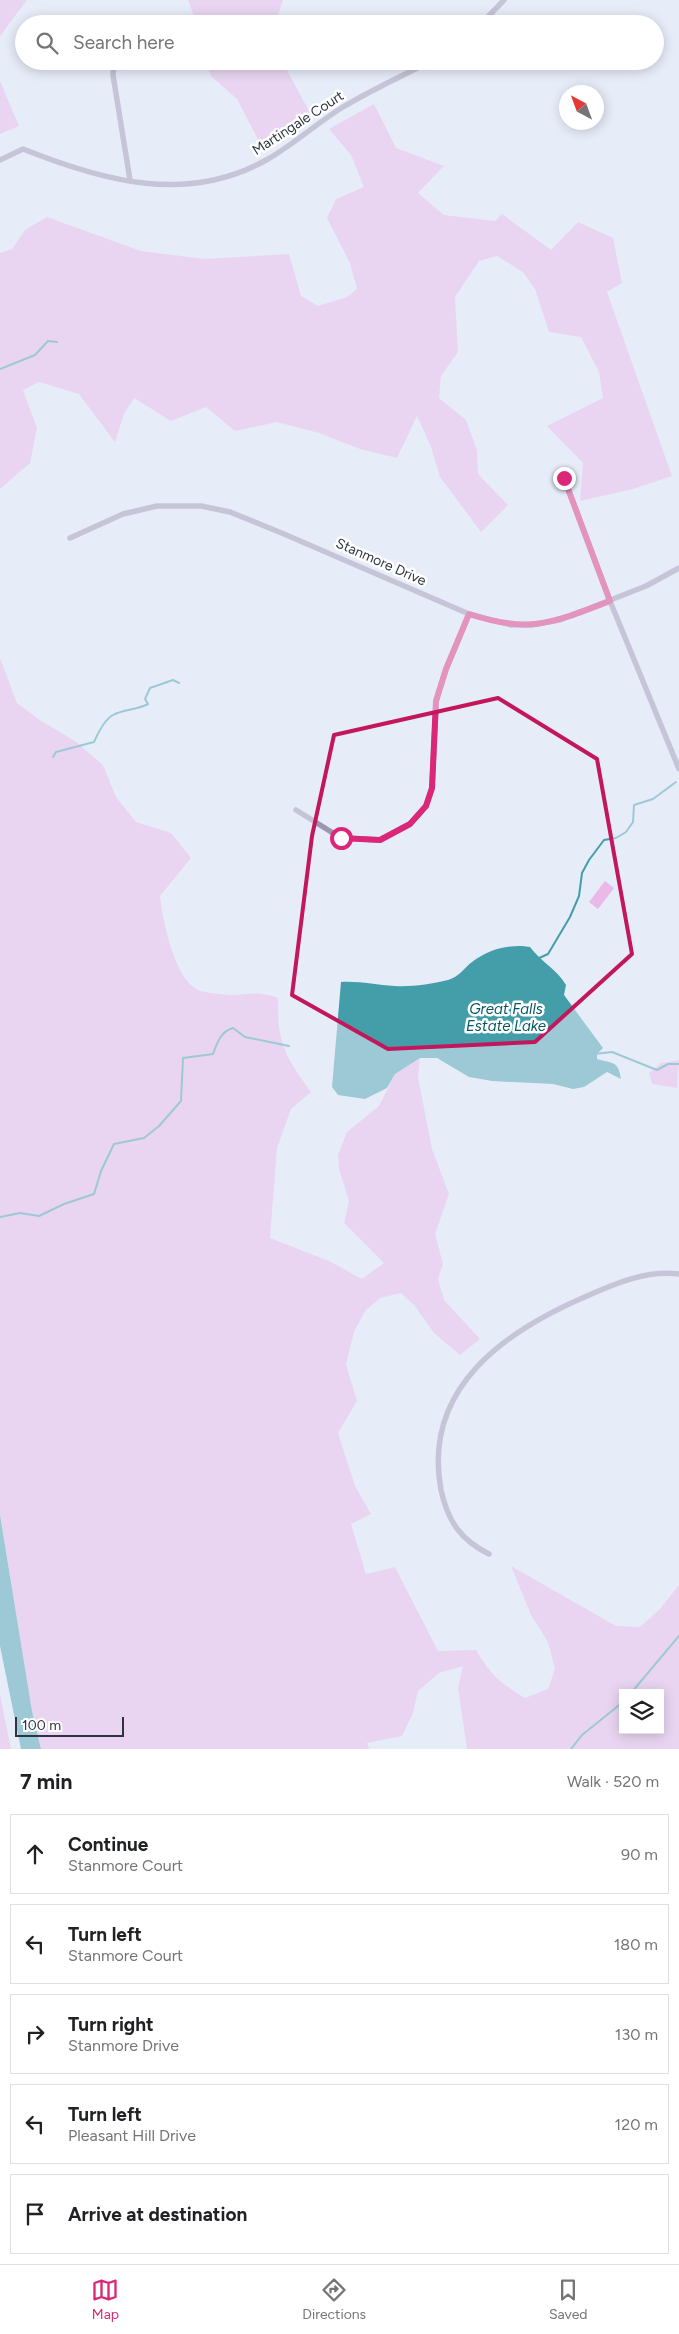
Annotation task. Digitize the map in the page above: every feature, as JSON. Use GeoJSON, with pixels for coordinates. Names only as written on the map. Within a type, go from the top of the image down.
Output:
{"type":"FeatureCollection","features":[{"type":"Feature","properties":{"kind":"street"},"geometry":{"type":"LineString","coordinates":[[490,15],[504,0]]}},
{"type":"Feature","properties":{"kind":"street"},"geometry":{"type":"LineString","coordinates":[[113,70],[130,180]]}},
{"type":"Feature","properties":{"kind":"street","name":"Martingale Court"},"geometry":{"type":"LineString","coordinates":[[0,160],[23,149],[87,171],[162,186],[191,185],[222,179],[249,169],[270,158],[344,106],[414,70]]}},
{"type":"Feature","properties":{"kind":"street"},"geometry":{"type":"LineString","coordinates":[[564,478],[610,601],[679,769]]}},
{"type":"Feature","properties":{"kind":"street","name":"Stanmore Drive"},"geometry":{"type":"LineString","coordinates":[[70,538],[119,515],[157,506],[201,506],[230,512],[469,614],[496,623],[531,626],[560,620],[610,601],[646,586],[679,568]]}},
{"type":"Feature","properties":{"kind":"street"},"geometry":{"type":"LineString","coordinates":[[296,810],[341,838],[380,840],[410,824],[426,806],[432,788],[436,701],[446,669],[469,614]]}},
{"type":"Feature","properties":{"kind":"street"},"geometry":{"type":"LineString","coordinates":[[489,1554],[471,1546],[456,1530],[443,1500],[439,1476],[438,1454],[441,1433],[448,1410],[462,1384],[479,1363],[501,1345],[556,1309],[623,1280],[651,1275],[679,1274]]}},
{"type":"Feature","properties":{"kind":"highlighted area"},"geometry":{"type":"Polygon","coordinates":[[[498,698],[597,759],[632,954],[535,1042],[388,1049],[292,995],[312,836],[334,735],[498,698]]]}},
{"type":"Feature","properties":{"kind":"shaded area"},"geometry":{"type":"Polygon","coordinates":[[[0,0],[27,0],[15,15],[0,36],[0,0]]]}},
{"type":"Feature","properties":{"kind":"shaded area"},"geometry":{"type":"Polygon","coordinates":[[[188,0],[283,0],[278,15],[194,15],[188,0]]]}},
{"type":"Feature","properties":{"kind":"shaded area"},"geometry":{"type":"Polygon","coordinates":[[[209,70],[287,70],[310,113],[264,151],[237,99],[211,76],[209,70]]]}},
{"type":"Feature","properties":{"kind":"shaded area"},"geometry":{"type":"Polygon","coordinates":[[[0,81],[19,126],[0,134],[0,81]]]}},
{"type":"Feature","properties":{"kind":"shaded area"},"geometry":{"type":"Polygon","coordinates":[[[374,104],[396,148],[444,166],[418,193],[444,215],[495,221],[502,214],[551,250],[578,222],[613,238],[622,283],[607,292],[672,476],[633,489],[580,501],[583,463],[547,426],[603,398],[599,372],[581,337],[549,332],[535,289],[523,272],[497,256],[479,261],[455,297],[458,352],[441,376],[439,398],[466,420],[477,450],[478,474],[508,505],[481,532],[440,477],[431,447],[417,416],[397,458],[360,449],[319,433],[277,422],[235,431],[206,407],[171,421],[134,398],[124,414],[115,442],[79,394],[39,382],[23,390],[37,428],[30,463],[0,489],[0,253],[12,249],[25,230],[47,217],[141,251],[205,259],[289,254],[301,296],[318,306],[347,297],[357,289],[350,263],[327,218],[336,199],[364,187],[351,155],[329,129],[374,104]]]}},
{"type":"Feature","properties":{"kind":"shaded area"},"geometry":{"type":"Polygon","coordinates":[[[0,658],[17,703],[41,721],[75,741],[103,765],[116,797],[136,822],[171,833],[191,858],[160,896],[171,948],[176,962],[190,984],[198,990],[209,993],[229,995],[258,994],[278,998],[279,1027],[284,1048],[311,1092],[291,1109],[277,1148],[270,1238],[329,1261],[362,1279],[384,1263],[344,1223],[349,1201],[339,1169],[338,1155],[347,1132],[379,1106],[395,1074],[420,1058],[418,1077],[432,1149],[449,1194],[435,1234],[443,1264],[438,1279],[444,1300],[480,1339],[460,1355],[434,1333],[414,1305],[401,1293],[380,1298],[365,1311],[354,1332],[346,1364],[357,1401],[338,1433],[355,1486],[371,1514],[351,1524],[366,1574],[395,1567],[438,1651],[476,1650],[486,1666],[497,1678],[525,1698],[548,1689],[555,1669],[548,1642],[531,1615],[511,1566],[616,1626],[640,1627],[659,1610],[679,1585],[679,1749],[467,1749],[458,1688],[463,1666],[439,1673],[418,1691],[413,1713],[402,1736],[367,1743],[369,1749],[41,1749],[32,1711],[0,1515],[0,658]]]}},
{"type":"Feature","properties":{"kind":"shaded area"},"geometry":{"type":"Polygon","coordinates":[[[605,881],[614,888],[598,909],[589,902],[605,881]]]}},
{"type":"Feature","properties":{"kind":"shaded area"},"geometry":{"type":"Polygon","coordinates":[[[679,1060],[677,1088],[652,1084],[649,1073],[661,1063],[679,1060]]]}},
{"type":"Feature","properties":{"kind":"shaded area"},"geometry":{"type":"Polygon","coordinates":[[[0,1694],[11,1749],[0,1749],[0,1694]]]}},
{"type":"Feature","properties":{"kind":"water","name":"Great Falls Estate Lake"},"geometry":{"type":"Polygon","coordinates":[[[530,947],[562,979],[566,985],[564,995],[603,1048],[597,1054],[597,1059],[614,1064],[620,1073],[621,1079],[607,1072],[584,1087],[573,1089],[553,1084],[492,1081],[469,1077],[437,1058],[420,1058],[395,1074],[387,1088],[365,1099],[338,1095],[332,1087],[341,982],[401,986],[435,983],[455,977],[484,954],[502,948],[530,947]]]}},
{"type":"Feature","properties":{"kind":"water"},"geometry":{"type":"Polygon","coordinates":[[[0,1515],[32,1711],[41,1749],[21,1749],[0,1646],[0,1515]]]}},
{"type":"Feature","properties":{"kind":"waterway"},"geometry":{"type":"LineString","coordinates":[[0,369],[35,355],[48,341],[57,342]]}},
{"type":"Feature","properties":{"kind":"waterway"},"geometry":{"type":"LineString","coordinates":[[53,757],[56,752],[94,742],[104,723],[113,715],[148,704],[145,699],[150,688],[173,680],[179,683]]}},
{"type":"Feature","properties":{"kind":"waterway"},"geometry":{"type":"LineString","coordinates":[[537,959],[548,954],[570,917],[579,896],[582,873],[604,840],[616,838],[626,832],[633,822],[634,805],[653,799],[676,782]]}},
{"type":"Feature","properties":{"kind":"waterway"},"geometry":{"type":"LineString","coordinates":[[0,1217],[20,1213],[39,1216],[64,1204],[94,1194],[101,1171],[114,1144],[144,1138],[159,1126],[181,1101],[183,1058],[213,1054],[220,1038],[225,1032],[233,1028],[245,1037],[289,1046]]}},
{"type":"Feature","properties":{"kind":"waterway"},"geometry":{"type":"LineString","coordinates":[[594,1054],[612,1052],[657,1070],[668,1064],[679,1064]]}},
{"type":"Feature","properties":{"kind":"waterway"},"geometry":{"type":"LineString","coordinates":[[634,1689],[679,1636]]}},
{"type":"Feature","properties":{"kind":"waterway"},"geometry":{"type":"LineString","coordinates":[[571,1749],[582,1735],[619,1705]]}},
{"type":"Feature","properties":{"kind":"route"},"geometry":{"type":"LineString","coordinates":[[341,838],[380,840],[410,824],[426,806],[432,788],[436,701],[446,669],[469,614],[496,623],[531,626],[560,620],[610,601],[564,478]]}}]}
